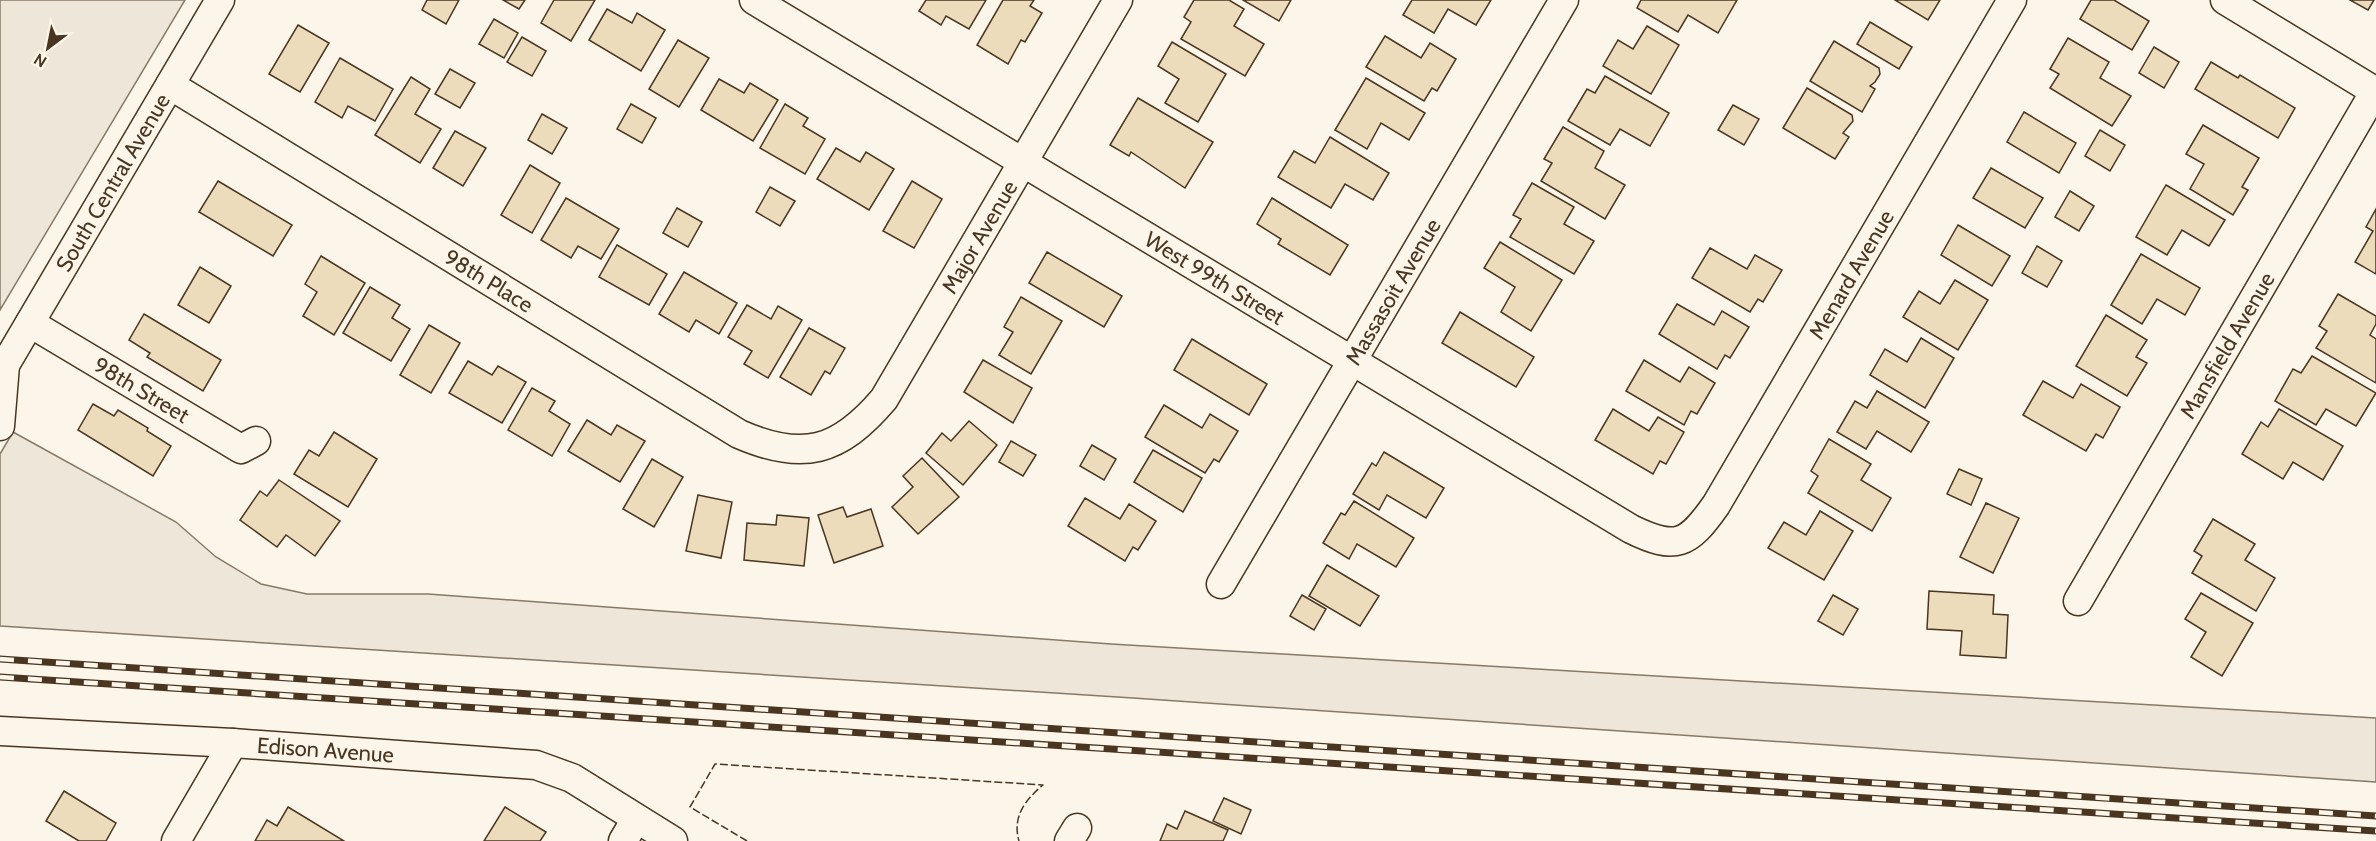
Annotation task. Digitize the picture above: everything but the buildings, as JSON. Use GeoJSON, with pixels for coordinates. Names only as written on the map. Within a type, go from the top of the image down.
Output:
{"type":"FeatureCollection","features":[{"type":"Feature","properties":{"kind":"street","name":"South Central Avenue"},"geometry":{"type":"LineString","coordinates":[[0,426],[2,366],[30,323],[220,0]]}},
{"type":"Feature","properties":{"kind":"street","name":"West 99th Street"},"geometry":{"type":"LineString","coordinates":[[754,0],[1022,164],[1631,529],[1649,538],[1668,543],[1681,541]]}},
{"type":"Feature","properties":{"kind":"street","name":"Major Avenue"},"geometry":{"type":"LineString","coordinates":[[815,448],[846,435],[866,420],[884,399],[1118,0]]}},
{"type":"Feature","properties":{"kind":"street","name":"Massasoit Avenue"},"geometry":{"type":"LineString","coordinates":[[1221,584],[1564,0]]}},
{"type":"Feature","properties":{"kind":"street","name":"Menard Avenue"},"geometry":{"type":"LineString","coordinates":[[1681,541],[1695,531],[1716,505],[2012,0]]}},
{"type":"Feature","properties":{"kind":"street"},"geometry":{"type":"LineString","coordinates":[[2225,0],[2375,92]]}},
{"type":"Feature","properties":{"kind":"street","name":"98th Place"},"geometry":{"type":"LineString","coordinates":[[170,85],[739,434],[766,446],[791,450],[815,448]]}},
{"type":"Feature","properties":{"kind":"street","name":"Mansfield Avenue"},"geometry":{"type":"LineString","coordinates":[[2078,601],[2375,92]]}},
{"type":"Feature","properties":{"kind":"street","name":"98th Street"},"geometry":{"type":"LineString","coordinates":[[30,323],[241,449],[256,441]]}},
{"type":"Feature","properties":{"kind":"street","name":"Edison Avenue"},"geometry":{"type":"LineString","coordinates":[[0,731],[233,743],[536,765],[572,778],[630,830]]}},
{"type":"Feature","properties":{"kind":"street"},"geometry":{"type":"LineString","coordinates":[[176,841],[233,743]]}},
{"type":"Feature","properties":{"kind":"street"},"geometry":{"type":"LineString","coordinates":[[630,830],[673,841]]}},
{"type":"Feature","properties":{"kind":"shaded area"},"geometry":{"type":"Polygon","coordinates":[[[0,0],[185,0],[0,310],[0,0]]]}},
{"type":"Feature","properties":{"kind":"shaded area"},"geometry":{"type":"Polygon","coordinates":[[[13,432],[176,522],[216,557],[261,584],[307,594],[428,594],[1111,644],[2376,718],[2376,782],[1133,698],[0,626],[0,454],[13,432]]]}},
{"type":"Feature","properties":{"kind":"railway"},"geometry":{"type":"LineString","coordinates":[[0,659],[2376,816]]}},
{"type":"Feature","properties":{"kind":"railway"},"geometry":{"type":"LineString","coordinates":[[0,677],[2376,831]]}},
{"type":"Feature","properties":{"kind":"fence"},"geometry":{"type":"LineString","coordinates":[[747,841],[690,807],[715,764],[1043,785],[1022,810],[1017,824],[1019,841]]}}]}
